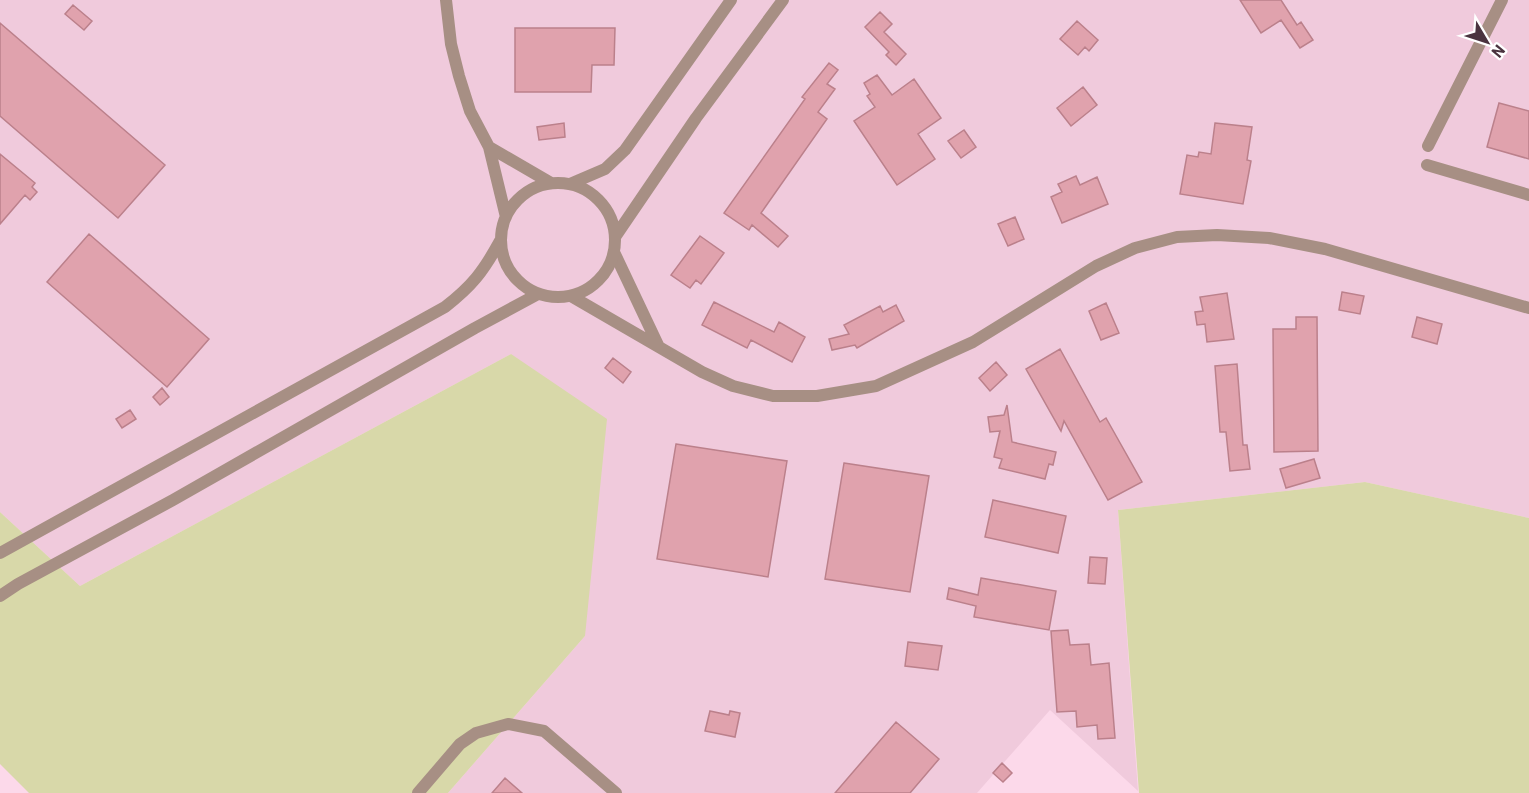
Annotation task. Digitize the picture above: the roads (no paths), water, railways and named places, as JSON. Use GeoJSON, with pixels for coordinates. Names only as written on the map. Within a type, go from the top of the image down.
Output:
{"type":"FeatureCollection","features":[{"type":"Feature","properties":{"kind":"street"},"geometry":{"type":"LineString","coordinates":[[446,0],[451,44],[459,76],[470,111],[489,147],[506,217]]}},
{"type":"Feature","properties":{"kind":"street"},"geometry":{"type":"LineString","coordinates":[[570,184],[605,169],[625,150],[731,0]]}},
{"type":"Feature","properties":{"kind":"street"},"geometry":{"type":"LineString","coordinates":[[615,237],[696,118],[783,0]]}},
{"type":"Feature","properties":{"kind":"street"},"geometry":{"type":"LineString","coordinates":[[1428,146],[1502,0]]}},
{"type":"Feature","properties":{"kind":"street"},"geometry":{"type":"LineString","coordinates":[[489,147],[550,183]]}},
{"type":"Feature","properties":{"kind":"street"},"geometry":{"type":"LineString","coordinates":[[1427,165],[1529,195]]}},
{"type":"Feature","properties":{"kind":"street"},"geometry":{"type":"LineString","coordinates":[[550,183],[570,184],[588,191],[602,203],[612,219],[615,237],[614,252],[609,267],[587,289],[572,296],[555,298],[538,294],[523,286],[511,274],[503,258],[500,241],[502,226],[516,200],[532,189],[550,183]]}},
{"type":"Feature","properties":{"kind":"street"},"geometry":{"type":"LineString","coordinates":[[572,296],[702,372],[723,381],[773,396],[817,396],[876,386],[973,342],[1096,266],[1135,248],[1177,237],[1217,235],[1269,238],[1325,249],[1529,308]]}},
{"type":"Feature","properties":{"kind":"street"},"geometry":{"type":"LineString","coordinates":[[0,553],[445,307],[466,290],[485,269],[500,241]]}},
{"type":"Feature","properties":{"kind":"street"},"geometry":{"type":"LineString","coordinates":[[614,252],[660,348]]}},
{"type":"Feature","properties":{"kind":"street"},"geometry":{"type":"LineString","coordinates":[[0,596],[538,294]]}},
{"type":"Feature","properties":{"kind":"street"},"geometry":{"type":"LineString","coordinates":[[418,793],[460,744],[476,733],[508,724],[543,731],[616,793]]}}]}
